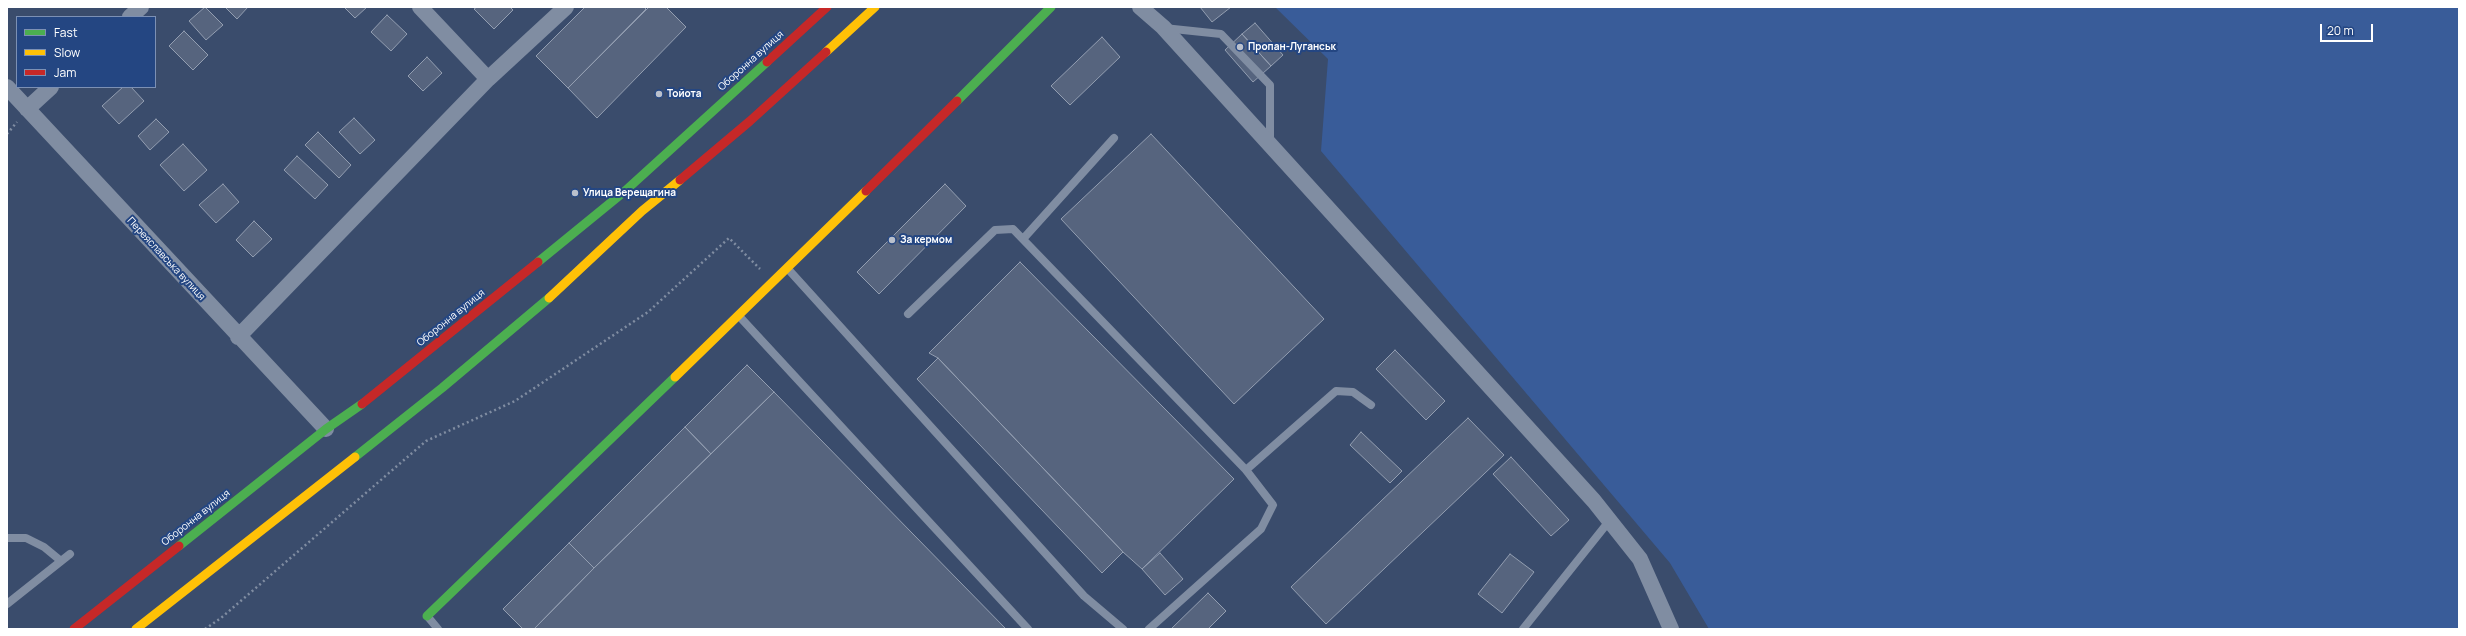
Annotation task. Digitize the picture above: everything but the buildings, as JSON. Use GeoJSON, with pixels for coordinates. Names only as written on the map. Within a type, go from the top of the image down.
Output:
{"type":"FeatureCollection","features":[{"type":"Feature","properties":{"kind":"main road","name":"Оборонна вулиця"},"geometry":{"type":"LineString","coordinates":[[74,629],[326,429],[378,392],[625,191],[827,7]]}},
{"type":"Feature","properties":{"kind":"main road"},"geometry":{"type":"LineString","coordinates":[[136,629],[446,385],[563,286],[642,211],[750,121],[875,7]]}},
{"type":"Feature","properties":{"kind":"main road"},"geometry":{"type":"LineString","coordinates":[[427,616],[788,269],[1051,7]]}},
{"type":"Feature","properties":{"kind":"street"},"geometry":{"type":"LineString","coordinates":[[131,16],[141,7]]}},
{"type":"Feature","properties":{"kind":"street"},"geometry":{"type":"LineString","coordinates":[[420,7],[488,79]]}},
{"type":"Feature","properties":{"kind":"street"},"geometry":{"type":"LineString","coordinates":[[238,337],[488,79],[566,7]]}},
{"type":"Feature","properties":{"kind":"street"},"geometry":{"type":"LineString","coordinates":[[1140,7],[1163,28],[1594,501],[1640,559],[1671,629]]}},
{"type":"Feature","properties":{"kind":"street","name":"Переяславська вулиця"},"geometry":{"type":"LineString","coordinates":[[7,87],[238,337],[326,429]]}},
{"type":"Feature","properties":{"kind":"street"},"geometry":{"type":"LineString","coordinates":[[27,109],[50,88]]}},
{"type":"Feature","properties":{"kind":"lane"},"geometry":{"type":"LineString","coordinates":[[1163,28],[1221,34],[1270,85],[1270,146]]}},
{"type":"Feature","properties":{"kind":"lane"},"geometry":{"type":"LineString","coordinates":[[1023,240],[1114,138]]}},
{"type":"Feature","properties":{"kind":"lane"},"geometry":{"type":"LineString","coordinates":[[908,314],[995,230],[1013,229],[1246,470],[1273,505],[1261,529],[1149,629]]}},
{"type":"Feature","properties":{"kind":"lane"},"geometry":{"type":"LineString","coordinates":[[788,269],[1084,596],[1124,629]]}},
{"type":"Feature","properties":{"kind":"lane"},"geometry":{"type":"LineString","coordinates":[[739,316],[1028,629]]}},
{"type":"Feature","properties":{"kind":"lane"},"geometry":{"type":"LineString","coordinates":[[1246,470],[1336,391],[1353,392],[1371,405]]}},
{"type":"Feature","properties":{"kind":"lane"},"geometry":{"type":"LineString","coordinates":[[1523,629],[1610,520]]}},
{"type":"Feature","properties":{"kind":"lane"},"geometry":{"type":"LineString","coordinates":[[7,538],[26,538],[44,546],[61,562]]}},
{"type":"Feature","properties":{"kind":"lane"},"geometry":{"type":"LineString","coordinates":[[7,604],[70,554]]}},
{"type":"Feature","properties":{"kind":"lane"},"geometry":{"type":"LineString","coordinates":[[423,629],[427,616]]}},
{"type":"Feature","properties":{"kind":"lane"},"geometry":{"type":"LineString","coordinates":[[427,616],[438,629]]}},
{"type":"Feature","properties":{"kind":"path"},"geometry":{"type":"LineString","coordinates":[[205,629],[221,618],[426,441],[515,401],[648,312],[729,238],[773,283]]}},
{"type":"Feature","properties":{"kind":"shaded area"},"geometry":{"type":"Polygon","coordinates":[[[1275,7],[2459,7],[2459,629],[1709,629],[1670,563],[1321,151],[1328,59],[1275,7]]]}},
{"type":"Feature","properties":{"kind":"traffic: fast"},"geometry":{"type":"LineString","coordinates":[[957,101],[1051,7]]}},
{"type":"Feature","properties":{"kind":"traffic: fast"},"geometry":{"type":"LineString","coordinates":[[538,262],[625,191],[767,62]]}},
{"type":"Feature","properties":{"kind":"traffic: fast"},"geometry":{"type":"LineString","coordinates":[[355,457],[442,388],[549,298]]}},
{"type":"Feature","properties":{"kind":"traffic: fast"},"geometry":{"type":"LineString","coordinates":[[427,616],[675,377]]}},
{"type":"Feature","properties":{"kind":"traffic: fast"},"geometry":{"type":"LineString","coordinates":[[179,546],[326,429],[362,404]]}},
{"type":"Feature","properties":{"kind":"traffic: slow"},"geometry":{"type":"LineString","coordinates":[[826,52],[875,7]]}},
{"type":"Feature","properties":{"kind":"traffic: slow"},"geometry":{"type":"LineString","coordinates":[[549,298],[642,211],[680,180]]}},
{"type":"Feature","properties":{"kind":"traffic: slow"},"geometry":{"type":"LineString","coordinates":[[675,377],[866,191]]}},
{"type":"Feature","properties":{"kind":"traffic: slow"},"geometry":{"type":"LineString","coordinates":[[136,629],[355,457]]}},
{"type":"Feature","properties":{"kind":"traffic: jam"},"geometry":{"type":"LineString","coordinates":[[767,62],[827,7]]}},
{"type":"Feature","properties":{"kind":"traffic: jam"},"geometry":{"type":"LineString","coordinates":[[680,180],[750,121],[826,52]]}},
{"type":"Feature","properties":{"kind":"traffic: jam"},"geometry":{"type":"LineString","coordinates":[[866,191],[957,101]]}},
{"type":"Feature","properties":{"kind":"traffic: jam"},"geometry":{"type":"LineString","coordinates":[[362,404],[538,262]]}},
{"type":"Feature","properties":{"kind":"traffic: jam"},"geometry":{"type":"LineString","coordinates":[[74,629],[179,546]]}},
{"type":"Feature","properties":{"kind":"place","name":"Пропан-Луганськ"},"geometry":{"type":"Point","coordinates":[1240,47]}},
{"type":"Feature","properties":{"kind":"place","name":"Тойота"},"geometry":{"type":"Point","coordinates":[659,94]}},
{"type":"Feature","properties":{"kind":"place","name":"Улица Верещагина"},"geometry":{"type":"Point","coordinates":[575,193]}},
{"type":"Feature","properties":{"kind":"place","name":"За кермом"},"geometry":{"type":"Point","coordinates":[892,240]}}]}
